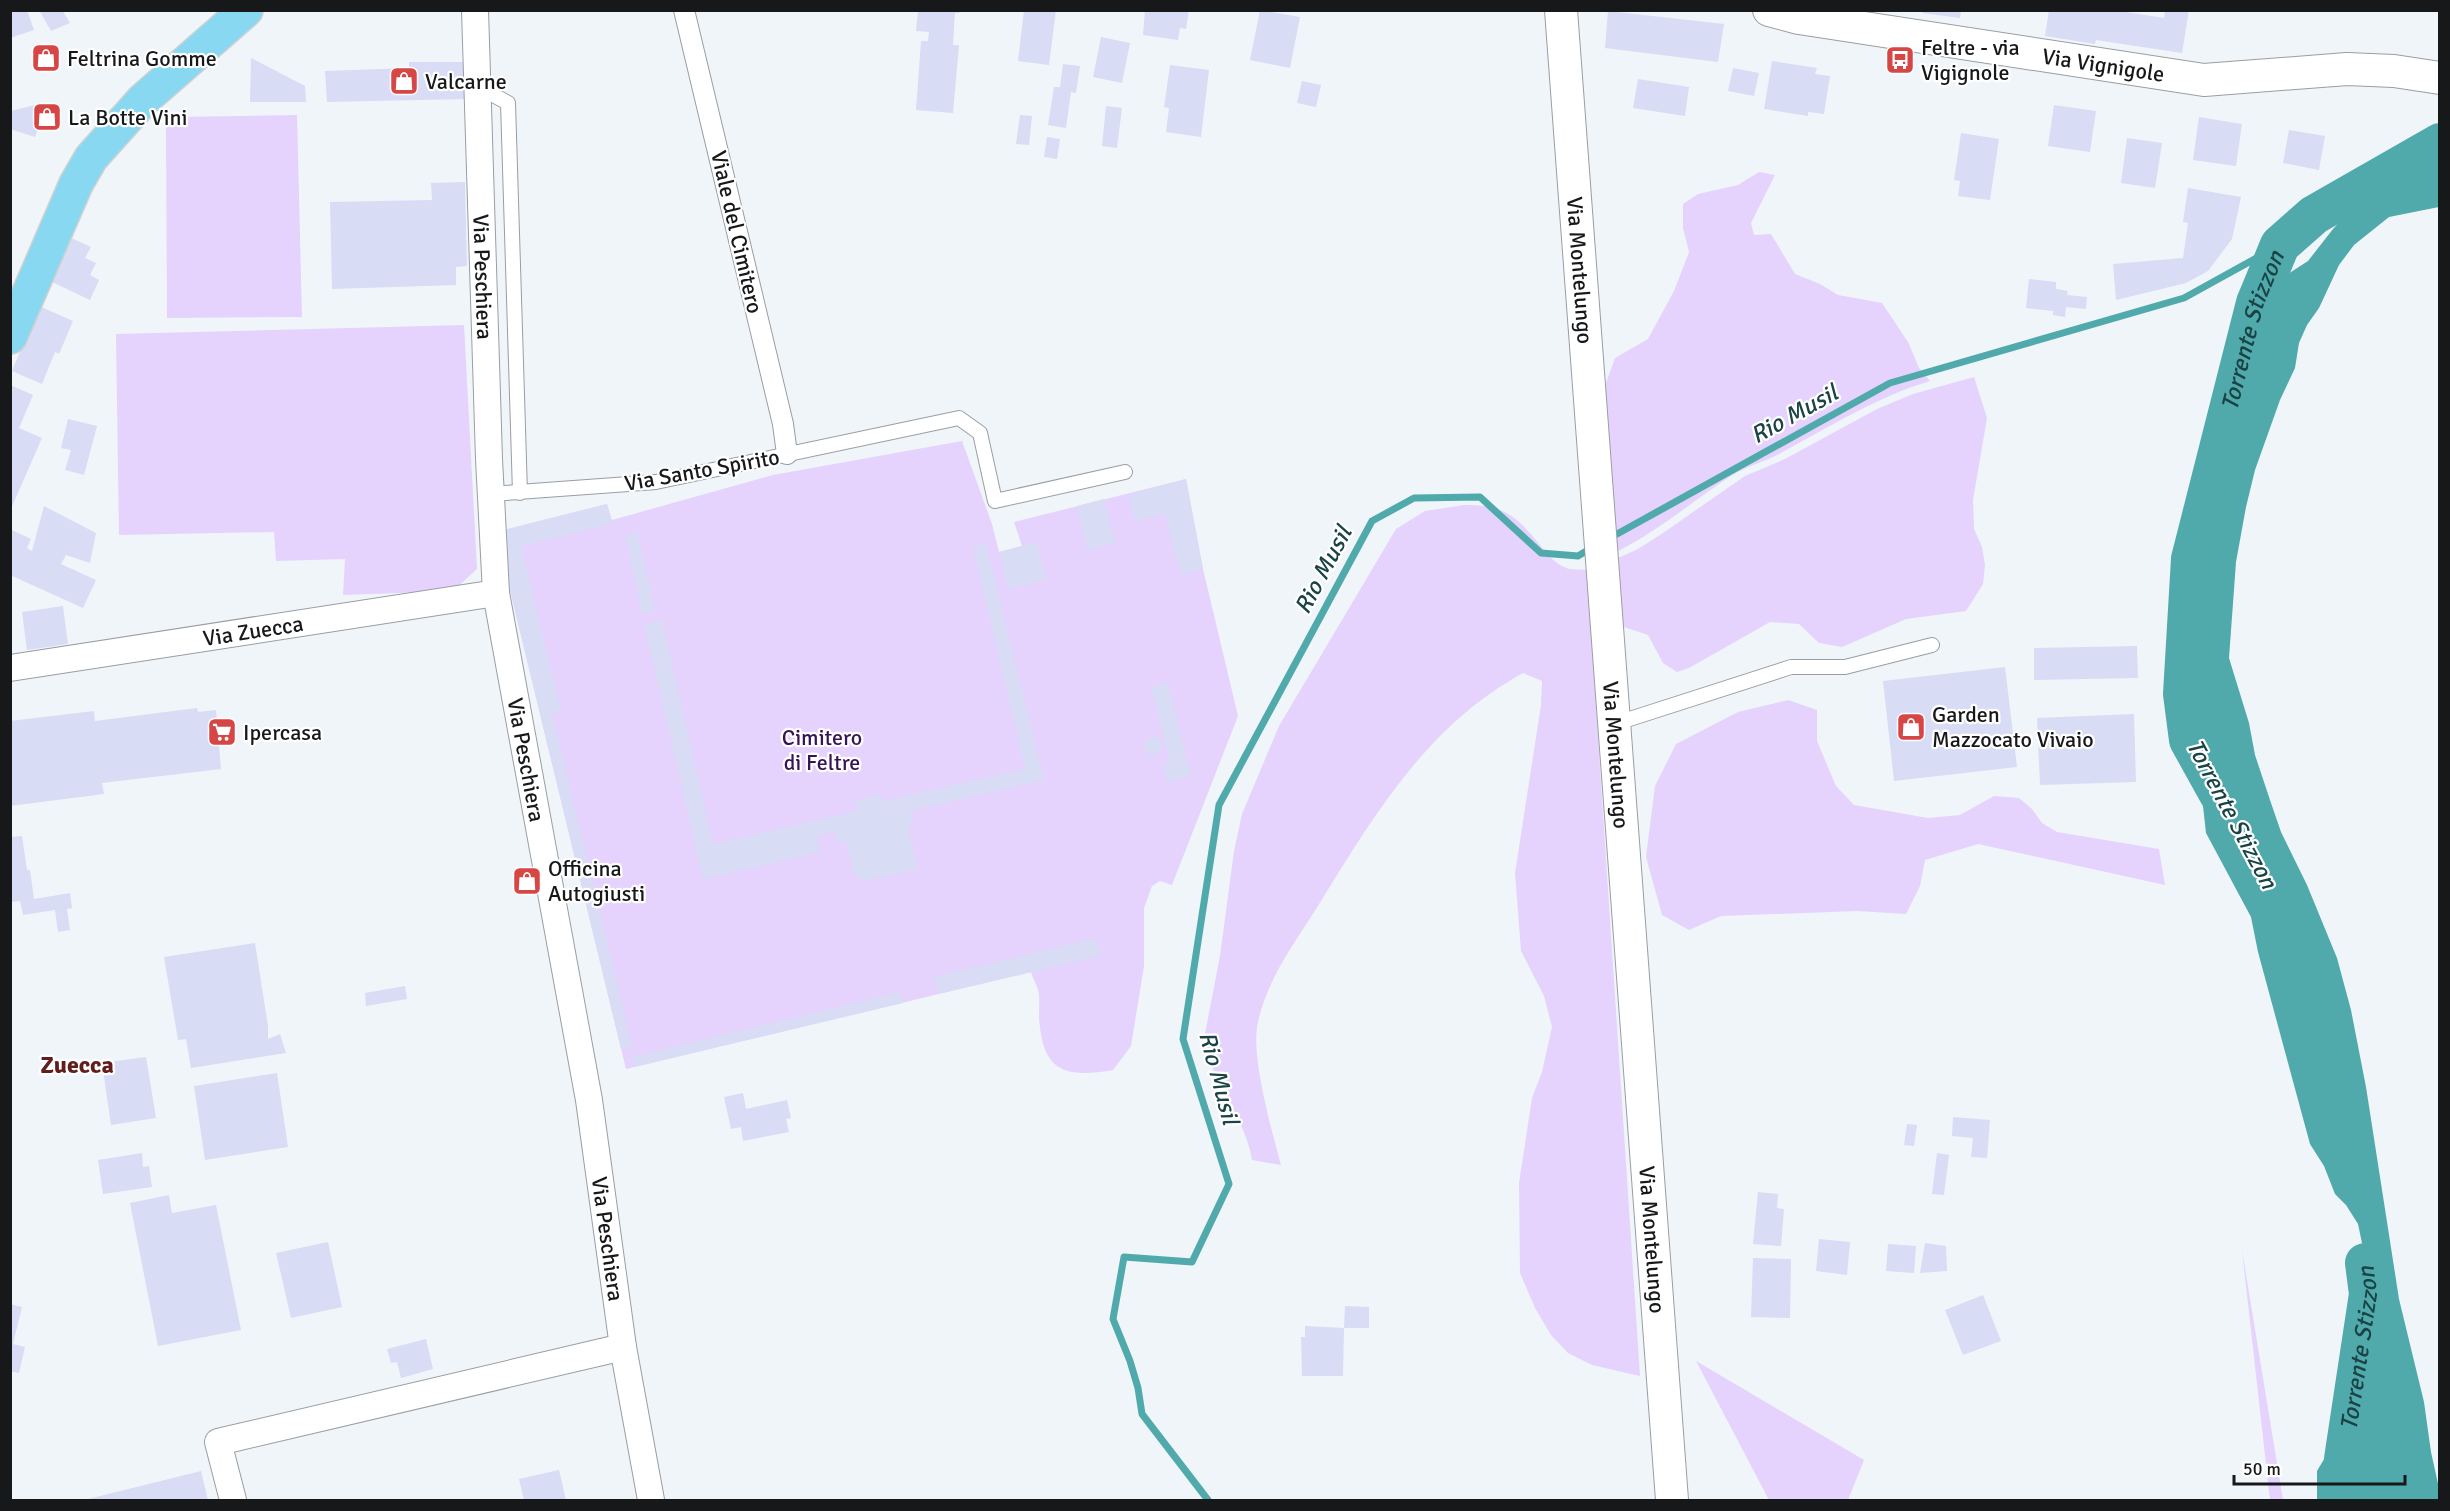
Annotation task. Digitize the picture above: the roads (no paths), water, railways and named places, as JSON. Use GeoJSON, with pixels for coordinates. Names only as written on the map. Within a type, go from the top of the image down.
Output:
{"type":"FeatureCollection","features":[{"type":"Feature","properties":{"kind":"main road"},"geometry":{"type":"LineString","coordinates":[[10,338],[72,194],[91,158],[143,100],[246,10]]}},
{"type":"Feature","properties":{"kind":"street","name":"Via Peschiera"},"geometry":{"type":"LineString","coordinates":[[474,10],[496,593],[589,1100],[624,1347],[651,1500]]}},
{"type":"Feature","properties":{"kind":"street","name":"Viale del Cimitero"},"geometry":{"type":"LineString","coordinates":[[684,10],[783,424],[787,454]]}},
{"type":"Feature","properties":{"kind":"street","name":"Via Montelungo"},"geometry":{"type":"LineString","coordinates":[[1561,10],[1672,1500]]}},
{"type":"Feature","properties":{"kind":"street","name":"Via Vignigole"},"geometry":{"type":"LineString","coordinates":[[1769,10],[1799,18],[2204,80],[2347,69],[2394,71],[2434,77]]}},
{"type":"Feature","properties":{"kind":"street","name":"Via Zuecca"},"geometry":{"type":"LineString","coordinates":[[10,668],[496,593]]}},
{"type":"Feature","properties":{"kind":"street"},"geometry":{"type":"LineString","coordinates":[[233,1500],[218,1442],[624,1347]]}},
{"type":"Feature","properties":{"kind":"lane"},"geometry":{"type":"LineString","coordinates":[[477,86],[508,103],[520,493]]}},
{"type":"Feature","properties":{"kind":"lane","name":"Via Santo Spirito"},"geometry":{"type":"LineString","coordinates":[[491,494],[656,482],[959,418],[980,434],[995,501],[1125,472]]}},
{"type":"Feature","properties":{"kind":"lane"},"geometry":{"type":"LineString","coordinates":[[1614,724],[1791,667],[1845,667],[1932,645]]}},
{"type":"Feature","properties":{"kind":"water"},"geometry":{"type":"Polygon","coordinates":[[[2439,163],[2439,207],[2389,217],[2354,245],[2339,265],[2319,308],[2307,325],[2299,343],[2295,368],[2280,400],[2255,470],[2236,562],[2229,658],[2249,723],[2255,755],[2281,832],[2307,885],[2337,958],[2351,1010],[2366,1087],[2399,1299],[2424,1402],[2439,1488],[2439,1500],[2317,1500],[2317,1471],[2333,1444],[2364,1333],[2366,1281],[2362,1243],[2358,1224],[2346,1205],[2335,1194],[2324,1166],[2310,1144],[2258,952],[2251,917],[2206,833],[2202,797],[2193,759],[2196,642],[2204,561],[2246,397],[2280,279],[2308,261],[2333,229],[2362,198],[2439,163]]]}},
{"type":"Feature","properties":{"kind":"waterway","name":"Torrente Stizzon"},"geometry":{"type":"LineString","coordinates":[[2219,794],[2189,740],[2183,694],[2191,559],[2256,303],[2280,245],[2314,215],[2440,143]]}},
{"type":"Feature","properties":{"kind":"waterway","name":"Rio Musil"},"geometry":{"type":"LineString","coordinates":[[1608,539],[1890,383],[2184,298],[2280,245]]}},
{"type":"Feature","properties":{"kind":"waterway","name":"Rio Musil"},"geometry":{"type":"LineString","coordinates":[[1208,1500],[1142,1414],[1138,1388],[1130,1361],[1113,1319],[1124,1257],[1192,1262],[1229,1184],[1183,1039],[1219,805],[1372,521],[1414,498],[1480,497],[1541,553],[1578,556],[1593,547]]}},
{"type":"Feature","properties":{"kind":"waterway","name":"Torrente Stizzon"},"geometry":{"type":"LineString","coordinates":[[2346,1500],[2344,1459],[2369,1294],[2365,1263]]}},
{"type":"Feature","properties":{"kind":"place","name":"Feltrina Gomme"},"geometry":{"type":"Point","coordinates":[46,58]}},
{"type":"Feature","properties":{"kind":"place","name":"Feltre - via Vigignole"},"geometry":{"type":"Point","coordinates":[1900,60]}},
{"type":"Feature","properties":{"kind":"place","name":"Valcarne"},"geometry":{"type":"Point","coordinates":[404,81]}},
{"type":"Feature","properties":{"kind":"place","name":"La Botte Vini"},"geometry":{"type":"Point","coordinates":[47,117]}},
{"type":"Feature","properties":{"kind":"place","name":"Garden Mazzocato Vivaio"},"geometry":{"type":"Point","coordinates":[1911,727]}},
{"type":"Feature","properties":{"kind":"place","name":"Ipercasa"},"geometry":{"type":"Point","coordinates":[222,732]}},
{"type":"Feature","properties":{"kind":"place","name":"Officina Autogiusti"},"geometry":{"type":"Point","coordinates":[527,881]}},
{"type":"Feature","properties":{"kind":"district","name":"Zuecca"},"geometry":{"type":"Point","coordinates":[77,1065]}},
{"type":"Feature","properties":{"kind":"park label","name":"Cimitero di Feltre"},"geometry":{"type":"Point","coordinates":[822,750]}}]}
